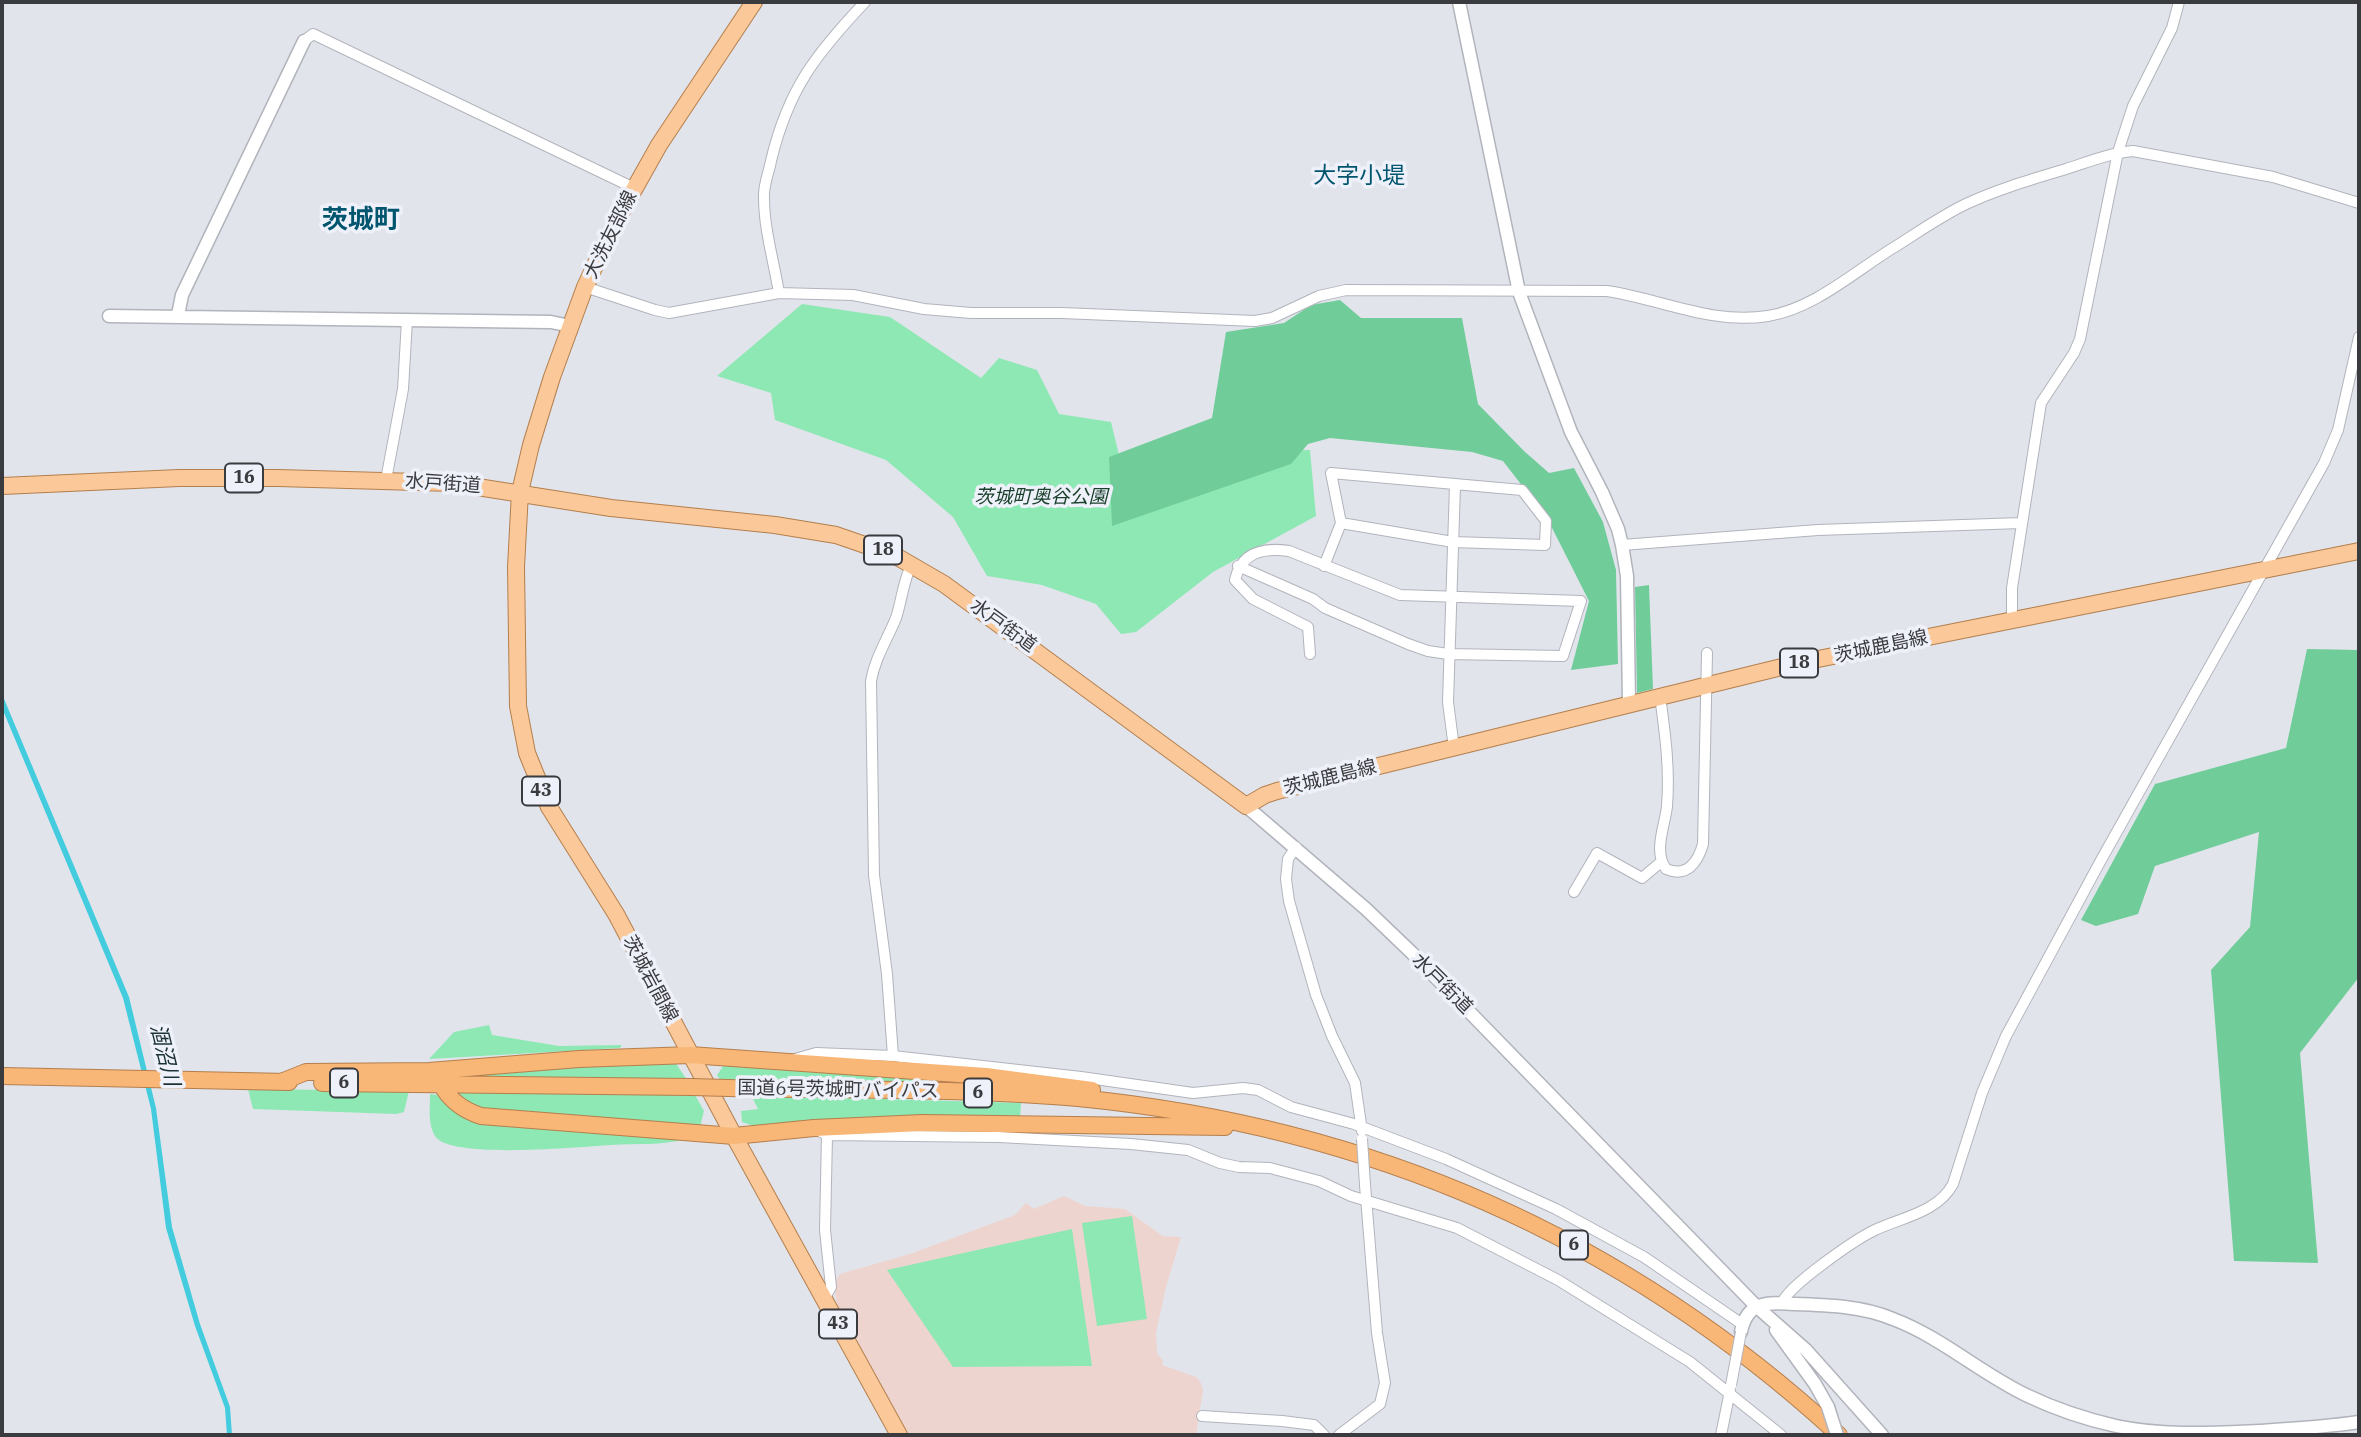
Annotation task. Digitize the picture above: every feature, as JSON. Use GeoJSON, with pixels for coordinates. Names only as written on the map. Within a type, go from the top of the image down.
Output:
{"type":"FeatureCollection","features":[{"type":"Feature","properties":{"kind":"highway"},"geometry":{"type":"LineString","coordinates":[[433,1079],[579,1059],[690,1055],[986,1076],[1200,1106],[1226,1120]]}},
{"type":"Feature","properties":{"kind":"highway","name":"国道6号茨城町バイパス"},"geometry":{"type":"LineString","coordinates":[[2,1076],[281,1082],[433,1079],[995,1093],[1115,1102],[1226,1120],[1270,1129],[1387,1163],[1463,1192],[1563,1239],[1693,1317],[1805,1404],[1838,1435]]}},
{"type":"Feature","properties":{"kind":"highway"},"geometry":{"type":"LineString","coordinates":[[433,1079],[459,1106],[481,1116],[734,1136],[922,1123],[1270,1129]]}},
{"type":"Feature","properties":{"kind":"main road","name":"大洗友部線"},"geometry":{"type":"LineString","coordinates":[[520,492],[535,432],[585,287],[634,188],[659,145],[754,2]]}},
{"type":"Feature","properties":{"kind":"main road","name":"水戸街道"},"geometry":{"type":"LineString","coordinates":[[2,486],[178,478],[452,482],[611,508],[813,530],[856,540],[912,563],[974,605],[1246,806]]}},
{"type":"Feature","properties":{"kind":"main road","name":"茨城岩間線"},"geometry":{"type":"LineString","coordinates":[[520,492],[517,546],[518,706],[527,753],[549,807],[616,914],[690,1055],[899,1435]]}},
{"type":"Feature","properties":{"kind":"main road","name":"茨城鹿島線"},"geometry":{"type":"LineString","coordinates":[[1246,806],[1277,791],[1708,684],[2359,551]]}},
{"type":"Feature","properties":{"kind":"street"},"geometry":{"type":"LineString","coordinates":[[779,293],[763,196],[773,153],[785,114],[803,76],[865,2]]}},
{"type":"Feature","properties":{"kind":"street"},"geometry":{"type":"LineString","coordinates":[[1459,2],[1519,292],[1571,432],[1609,508],[1622,545],[1627,576],[1629,703]]}},
{"type":"Feature","properties":{"kind":"street"},"geometry":{"type":"LineString","coordinates":[[2012,620],[2012,588],[2041,403],[2074,353],[2080,339],[2118,152],[2133,106],[2172,28],[2179,2]]}},
{"type":"Feature","properties":{"kind":"street"},"geometry":{"type":"LineString","coordinates":[[178,315],[182,295],[304,41],[313,34],[634,188]]}},
{"type":"Feature","properties":{"kind":"street"},"geometry":{"type":"LineString","coordinates":[[585,287],[670,313],[779,293],[853,295],[924,309],[971,313],[1062,313],[1241,321],[1272,318],[1319,296],[1346,290],[1606,291],[1634,295],[1697,313],[1731,318],[1783,313],[1812,301],[1965,205],[2118,152],[2133,151],[2243,171],[2359,203]]}},
{"type":"Feature","properties":{"kind":"street"},"geometry":{"type":"LineString","coordinates":[[109,316],[551,322],[570,326]]}},
{"type":"Feature","properties":{"kind":"street"},"geometry":{"type":"LineString","coordinates":[[386,480],[403,389],[407,320]]}},
{"type":"Feature","properties":{"kind":"street"},"geometry":{"type":"LineString","coordinates":[[1782,1303],[1798,1283],[1873,1231],[1933,1206],[1947,1195],[1953,1184],[1982,1093],[2006,1036],[2087,884],[2332,448],[2359,337]]}},
{"type":"Feature","properties":{"kind":"street"},"geometry":{"type":"LineString","coordinates":[[1324,566],[1341,523],[1331,473],[1522,490],[1546,521],[1545,545],[1453,542],[1341,523]]}},
{"type":"Feature","properties":{"kind":"street"},"geometry":{"type":"LineString","coordinates":[[1454,747],[1448,702],[1448,654],[1455,485]]}},
{"type":"Feature","properties":{"kind":"street"},"geometry":{"type":"LineString","coordinates":[[1622,545],[1818,530],[2021,523]]}},
{"type":"Feature","properties":{"kind":"street"},"geometry":{"type":"LineString","coordinates":[[1238,566],[1408,644],[1448,654],[1563,656],[1581,601],[1450,598],[1391,593],[1289,551],[1275,549],[1246,557],[1238,566],[1235,580],[1253,599],[1308,627],[1310,654]]}},
{"type":"Feature","properties":{"kind":"street"},"geometry":{"type":"LineString","coordinates":[[893,1056],[887,974],[874,875],[871,681],[874,662],[895,618],[906,575],[912,563]]}},
{"type":"Feature","properties":{"kind":"street"},"geometry":{"type":"LineString","coordinates":[[1660,696],[1668,747],[1668,778],[1667,806],[1659,854],[1661,862],[1670,872],[1687,870],[1699,859],[1703,844],[1707,653]]}},
{"type":"Feature","properties":{"kind":"street","name":"水戸街道"},"geometry":{"type":"LineString","coordinates":[[1246,806],[1296,847],[1412,953],[1760,1311],[1806,1350],[1882,1435]]}},
{"type":"Feature","properties":{"kind":"street"},"geometry":{"type":"LineString","coordinates":[[1296,847],[1288,859],[1286,878],[1289,901],[1316,995],[1355,1083],[1362,1133],[1377,1333],[1385,1383],[1380,1404],[1339,1435]]}},
{"type":"Feature","properties":{"kind":"street"},"geometry":{"type":"LineString","coordinates":[[1574,891],[1597,853],[1642,878],[1661,862]]}},
{"type":"Feature","properties":{"kind":"street"},"geometry":{"type":"LineString","coordinates":[[785,1063],[816,1054],[893,1056],[1081,1077],[1193,1093],[1243,1088],[1258,1090],[1291,1107],[1446,1159],[1556,1209],[1644,1257],[1742,1328]]}},
{"type":"Feature","properties":{"kind":"street"},"geometry":{"type":"LineString","coordinates":[[824,1299],[831,1287],[820,1132],[1109,1142],[1188,1150],[1229,1165],[1289,1172],[1365,1200],[1457,1228],[1558,1280],[1658,1340],[1730,1390],[1781,1435]]}},
{"type":"Feature","properties":{"kind":"street"},"geometry":{"type":"LineString","coordinates":[[1721,1435],[1742,1328],[1749,1311],[1760,1311],[1782,1303],[1850,1308],[1893,1318],[2020,1392],[2059,1409],[2118,1427],[2200,1434],[2359,1422]]}},
{"type":"Feature","properties":{"kind":"street","name":"水戸街道"},"geometry":{"type":"LineString","coordinates":[[1760,1311],[1815,1384],[1828,1407],[1838,1435]]}},
{"type":"Feature","properties":{"kind":"street"},"geometry":{"type":"LineString","coordinates":[[1202,1416],[1314,1425],[1324,1435]]}},
{"type":"Feature","properties":{"kind":"shaded area"},"geometry":{"type":"Polygon","coordinates":[[[1064,1196],[1085,1206],[1125,1209],[1163,1236],[1181,1237],[1156,1333],[1157,1353],[1163,1361],[1162,1365],[1196,1377],[1201,1383],[1203,1390],[1196,1435],[908,1435],[837,1305],[834,1283],[840,1274],[910,1254],[1015,1215],[1026,1203],[1034,1209],[1064,1196]]]}},
{"type":"Feature","properties":{"kind":"green space"},"geometry":{"type":"Polygon","coordinates":[[[1340,300],[1361,318],[1462,318],[1478,404],[1549,473],[1574,468],[1603,522],[1616,570],[1618,664],[1571,670],[1589,601],[1547,518],[1503,461],[1472,452],[1330,438],[1308,444],[1291,464],[1112,526],[1109,457],[1212,418],[1226,332],[1284,323],[1311,305],[1340,300]]]}},
{"type":"Feature","properties":{"kind":"green space","name":"茨城町奥谷公園"},"geometry":{"type":"Polygon","coordinates":[[[802,304],[890,317],[981,378],[999,358],[1037,370],[1059,414],[1111,422],[1119,455],[1310,450],[1316,516],[1213,572],[1136,632],[1121,634],[1096,604],[1042,585],[987,576],[953,517],[886,460],[775,420],[771,393],[717,376],[802,304]]]}},
{"type":"Feature","properties":{"kind":"green space"},"geometry":{"type":"Polygon","coordinates":[[[1649,585],[1653,689],[1637,693],[1635,587],[1649,585]]]}},
{"type":"Feature","properties":{"kind":"green space"},"geometry":{"type":"Polygon","coordinates":[[[2307,649],[2359,650],[2359,977],[2300,1053],[2318,1263],[2234,1261],[2211,970],[2250,927],[2259,832],[2155,866],[2138,914],[2096,926],[2081,920],[2155,784],[2286,748],[2307,649]]]}},
{"type":"Feature","properties":{"kind":"green space"},"geometry":{"type":"Polygon","coordinates":[[[489,1025],[492,1035],[559,1046],[622,1045],[620,1048],[429,1059],[454,1032],[489,1025]]]}},
{"type":"Feature","properties":{"kind":"green space"},"geometry":{"type":"Polygon","coordinates":[[[673,1059],[687,1080],[456,1076],[673,1059]]]}},
{"type":"Feature","properties":{"kind":"green space"},"geometry":{"type":"Polygon","coordinates":[[[726,1062],[1023,1087],[721,1081],[717,1075],[726,1062]]]}},
{"type":"Feature","properties":{"kind":"green space"},"geometry":{"type":"Polygon","coordinates":[[[248,1089],[409,1091],[404,1112],[396,1114],[253,1109],[248,1089]]]}},
{"type":"Feature","properties":{"kind":"green space"},"geometry":{"type":"Polygon","coordinates":[[[450,1089],[694,1093],[704,1111],[700,1127],[477,1110],[450,1089]]]}},
{"type":"Feature","properties":{"kind":"green space"},"geometry":{"type":"Polygon","coordinates":[[[430,1094],[437,1095],[454,1109],[686,1139],[658,1143],[522,1150],[472,1149],[452,1145],[435,1136],[430,1118],[430,1094]]]}},
{"type":"Feature","properties":{"kind":"green space"},"geometry":{"type":"Polygon","coordinates":[[[751,1095],[1021,1103],[1020,1119],[756,1129],[742,1122],[741,1111],[758,1109],[751,1095]]]}},
{"type":"Feature","properties":{"kind":"green space"},"geometry":{"type":"Polygon","coordinates":[[[1132,1216],[1147,1319],[1097,1326],[1082,1223],[1132,1216]]]}},
{"type":"Feature","properties":{"kind":"green space"},"geometry":{"type":"Polygon","coordinates":[[[1072,1229],[1092,1366],[953,1367],[887,1270],[1072,1229]]]}},
{"type":"Feature","properties":{"kind":"water"},"geometry":{"type":"Polygon","coordinates":[[[2,694],[129,997],[156,1108],[172,1227],[200,1324],[230,1407],[232,1435],[227,1435],[225,1408],[195,1326],[166,1228],[151,1109],[123,998],[2,708],[2,694]]]}},
{"type":"Feature","properties":{"kind":"district","name":"大字小堤"},"geometry":{"type":"Point","coordinates":[1359,176]}},
{"type":"Feature","properties":{"kind":"district","name":"茨城町"},"geometry":{"type":"Point","coordinates":[361,220]}},
{"type":"Feature","properties":{"kind":"water label","name":"涸沼川"},"geometry":{"type":"Point","coordinates":[164,1055]}}]}
